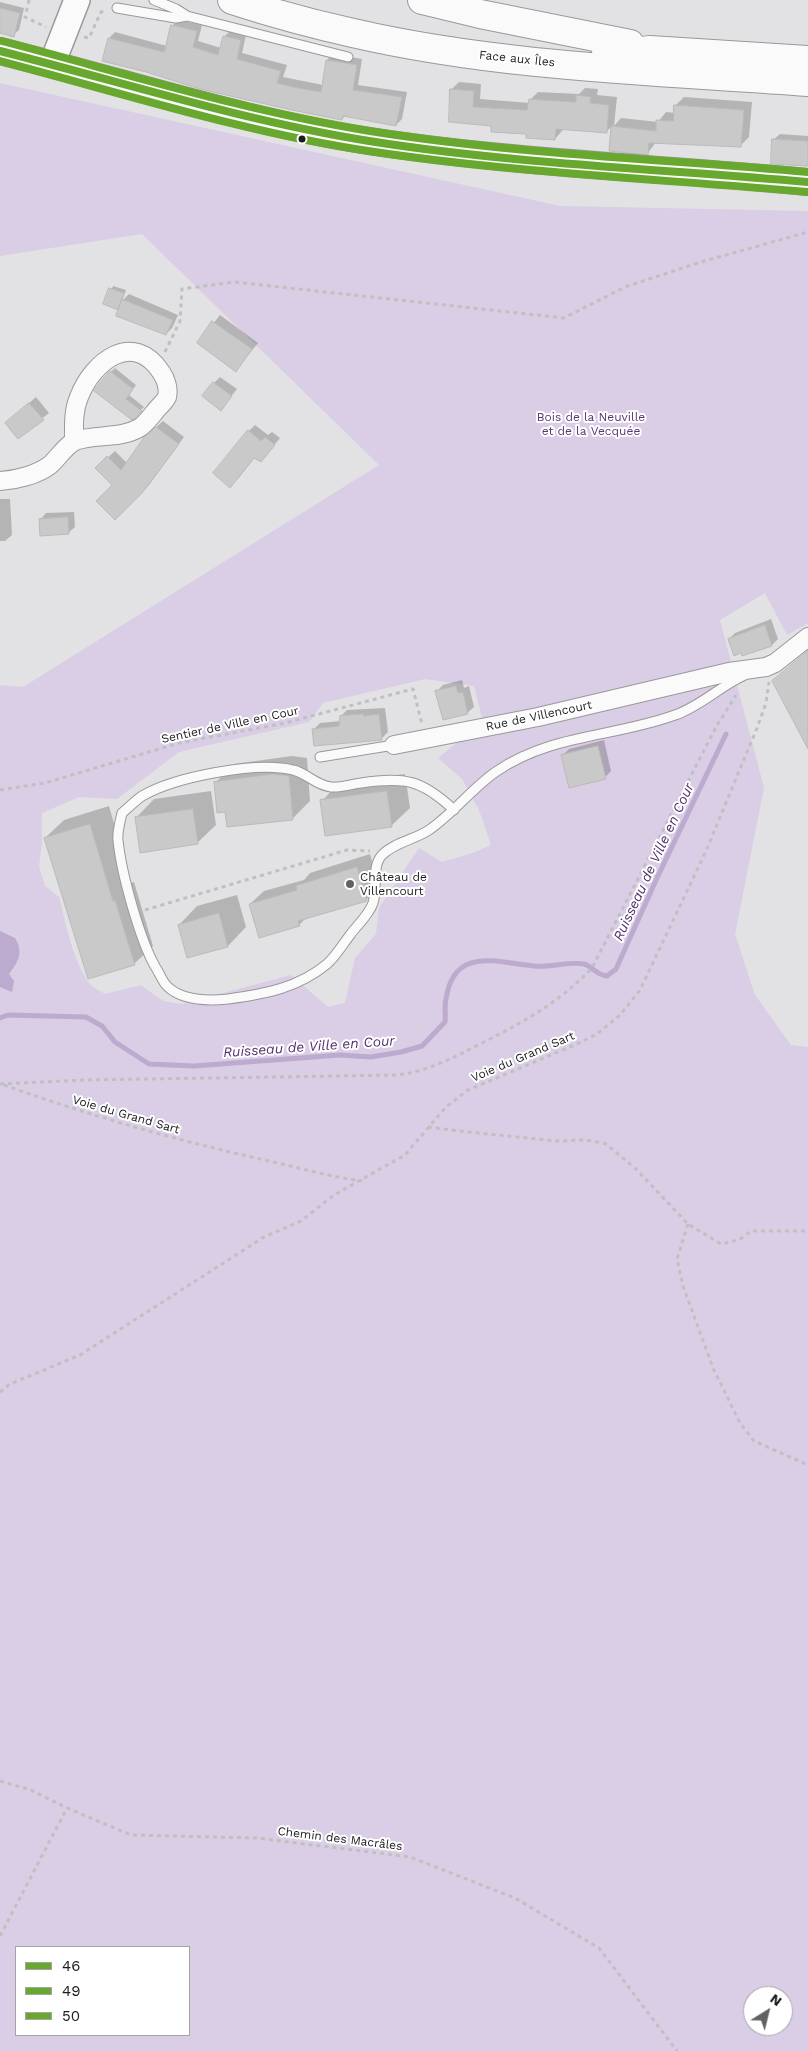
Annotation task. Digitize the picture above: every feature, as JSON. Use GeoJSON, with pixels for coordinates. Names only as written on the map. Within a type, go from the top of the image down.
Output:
{"type":"FeatureCollection","features":[{"type":"Feature","properties":{"kind":"highway","name":"Face aux Îles"},"geometry":{"type":"LineString","coordinates":[[232,0],[350,45],[418,46],[511,59],[808,82]]}},
{"type":"Feature","properties":{"kind":"highway","name":"Face aux Îles"},"geometry":{"type":"LineString","coordinates":[[292,0],[417,28],[514,42],[627,53],[650,50],[808,60]]}},
{"type":"Feature","properties":{"kind":"highway"},"geometry":{"type":"LineString","coordinates":[[422,0],[480,14],[625,42],[650,50]]}},
{"type":"Feature","properties":{"kind":"main road"},"geometry":{"type":"LineString","coordinates":[[52,64],[77,0]]}},
{"type":"Feature","properties":{"kind":"main road"},"geometry":{"type":"LineString","coordinates":[[0,51],[239,114],[368,141],[527,159],[808,182]]}},
{"type":"Feature","properties":{"kind":"street"},"geometry":{"type":"LineString","coordinates":[[0,481],[27,476],[49,465],[74,442],[120,434],[139,428],[166,398],[165,377],[156,365],[146,357],[124,352],[101,362],[86,382],[78,398],[73,419],[74,442]]}},
{"type":"Feature","properties":{"kind":"street","name":"Rue de Villencourt"},"geometry":{"type":"LineString","coordinates":[[394,745],[538,717],[729,672],[762,668],[775,663],[808,638]]}},
{"type":"Feature","properties":{"kind":"lane","name":"Face aux Îles"},"geometry":{"type":"LineString","coordinates":[[154,0],[187,16]]}},
{"type":"Feature","properties":{"kind":"lane","name":"Face aux Îles"},"geometry":{"type":"LineString","coordinates":[[117,8],[176,18],[187,16],[350,45]]}},
{"type":"Feature","properties":{"kind":"lane","name":"Rue de Villencourt"},"geometry":{"type":"LineString","coordinates":[[380,857],[392,847],[428,831],[494,773],[516,758],[551,744],[644,726],[677,714],[706,700],[738,678],[762,668]]}},
{"type":"Feature","properties":{"kind":"lane","name":"Rue de Villencourt"},"geometry":{"type":"LineString","coordinates":[[320,757],[394,745]]}},
{"type":"Feature","properties":{"kind":"lane"},"geometry":{"type":"LineString","coordinates":[[380,857],[376,872],[375,896],[371,908],[329,962],[311,975],[285,989],[251,996],[221,999],[186,998],[167,987],[151,960],[135,913],[118,838],[122,813],[142,796],[182,780],[253,767],[295,770],[315,783],[332,787],[385,780],[406,780],[423,785],[441,797],[454,810]]}},
{"type":"Feature","properties":{"kind":"path"},"geometry":{"type":"LineString","coordinates":[[156,365],[166,350],[180,321],[182,289],[234,282],[564,318],[625,287],[701,262],[808,232]]}},
{"type":"Feature","properties":{"kind":"path"},"geometry":{"type":"LineString","coordinates":[[0,1084],[84,1080],[398,1075],[442,1064],[523,1023],[572,988],[587,974],[595,963],[716,727],[737,693],[762,668]]}},
{"type":"Feature","properties":{"kind":"path","name":"Voie du Grand Sart"},"geometry":{"type":"LineString","coordinates":[[0,1084],[72,1109],[145,1130],[232,1153],[362,1181],[405,1155],[446,1107],[468,1090],[577,1044],[596,1034],[620,1015],[640,990],[693,879],[739,775],[766,703],[769,675],[762,668]]}},
{"type":"Feature","properties":{"kind":"path","name":"Sentier de Ville en Cour"},"geometry":{"type":"LineString","coordinates":[[0,790],[45,782],[180,743],[285,723],[413,689],[425,739]]}},
{"type":"Feature","properties":{"kind":"path"},"geometry":{"type":"LineString","coordinates":[[135,913],[347,850],[362,849],[372,851],[380,857]]}},
{"type":"Feature","properties":{"kind":"path"},"geometry":{"type":"LineString","coordinates":[[428,1127],[556,1140],[586,1140],[606,1144],[636,1169],[688,1224],[721,1244],[739,1240],[751,1231],[808,1231]]}},
{"type":"Feature","properties":{"kind":"path"},"geometry":{"type":"LineString","coordinates":[[0,1392],[10,1384],[80,1355],[264,1237],[301,1221],[334,1195],[362,1181]]}},
{"type":"Feature","properties":{"kind":"path"},"geometry":{"type":"LineString","coordinates":[[688,1224],[677,1259],[683,1286],[713,1368],[740,1424],[754,1441],[808,1465]]}},
{"type":"Feature","properties":{"kind":"path","name":"Chemin des Macrâles"},"geometry":{"type":"LineString","coordinates":[[0,1780],[31,1790],[67,1808],[131,1835],[257,1838],[410,1857],[515,1898],[599,1948],[677,2051]]}},
{"type":"Feature","properties":{"kind":"path"},"geometry":{"type":"LineString","coordinates":[[0,1936],[67,1808]]}},
{"type":"Feature","properties":{"kind":"green space","name":"Bois de la Neuville et de la Vecquée"},"geometry":{"type":"Polygon","coordinates":[[[0,83],[560,206],[808,211],[808,623],[787,635],[765,593],[720,620],[764,788],[735,934],[755,995],[791,1045],[808,1047],[808,2051],[0,2051],[0,685],[23,687],[379,465],[142,234],[0,256],[0,83]],[[425,679],[323,703],[309,722],[179,752],[117,799],[79,797],[42,813],[42,842],[39,867],[45,886],[59,897],[75,956],[86,978],[92,986],[105,994],[141,985],[163,1001],[182,1004],[291,975],[328,1007],[345,1003],[355,958],[376,934],[379,908],[419,848],[442,862],[473,853],[491,845],[479,810],[462,779],[438,758],[483,722],[474,686],[425,679]]]}},
{"type":"Feature","properties":{"kind":"shaded area"},"geometry":{"type":"Polygon","coordinates":[[[0,931],[15,938],[19,948],[19,957],[9,974],[14,981],[12,992],[0,987],[0,931]]]}},
{"type":"Feature","properties":{"kind":"building"},"geometry":{"type":"Polygon","coordinates":[[[0,8],[20,13],[14,37],[0,33],[0,8]]]}},
{"type":"Feature","properties":{"kind":"building"},"geometry":{"type":"Polygon","coordinates":[[[171,25],[197,31],[193,47],[218,55],[223,36],[241,40],[237,59],[281,71],[277,83],[293,87],[321,92],[326,60],[357,65],[353,90],[402,97],[396,126],[343,116],[342,120],[292,110],[200,89],[146,72],[102,61],[108,38],[164,52],[171,25]]]}},
{"type":"Feature","properties":{"kind":"building"},"geometry":{"type":"Polygon","coordinates":[[[450,89],[474,91],[473,107],[527,110],[529,99],[576,102],[576,95],[591,97],[590,103],[609,105],[607,133],[556,129],[555,140],[526,138],[526,134],[491,132],[491,126],[449,122],[450,89]]]}},
{"type":"Feature","properties":{"kind":"building"},"geometry":{"type":"Polygon","coordinates":[[[674,105],[744,110],[741,147],[649,143],[648,155],[609,151],[611,126],[656,131],[656,120],[673,121],[674,105]]]}},
{"type":"Feature","properties":{"kind":"building"},"geometry":{"type":"Polygon","coordinates":[[[772,139],[808,141],[808,166],[771,164],[772,139]]]}},
{"type":"Feature","properties":{"kind":"building"},"geometry":{"type":"Polygon","coordinates":[[[109,288],[124,293],[118,310],[103,304],[109,288]]]}},
{"type":"Feature","properties":{"kind":"building"},"geometry":{"type":"Polygon","coordinates":[[[122,299],[173,320],[166,335],[116,316],[122,299]]]}},
{"type":"Feature","properties":{"kind":"building"},"geometry":{"type":"Polygon","coordinates":[[[212,321],[252,349],[236,372],[197,343],[212,321]]]}},
{"type":"Feature","properties":{"kind":"building"},"geometry":{"type":"Polygon","coordinates":[[[110,371],[133,389],[126,399],[142,411],[132,420],[94,391],[110,371]]]}},
{"type":"Feature","properties":{"kind":"building"},"geometry":{"type":"Polygon","coordinates":[[[213,382],[232,396],[221,411],[202,396],[213,382]]]}},
{"type":"Feature","properties":{"kind":"building"},"geometry":{"type":"Polygon","coordinates":[[[29,403],[44,420],[18,439],[5,423],[29,403]]]}},
{"type":"Feature","properties":{"kind":"building"},"geometry":{"type":"Polygon","coordinates":[[[156,427],[179,444],[142,493],[115,520],[96,501],[112,485],[95,468],[107,456],[121,470],[145,436],[156,427]]]}},
{"type":"Feature","properties":{"kind":"building"},"geometry":{"type":"Polygon","coordinates":[[[248,430],[261,441],[265,437],[275,445],[261,462],[254,458],[230,488],[213,473],[248,430]]]}},
{"type":"Feature","properties":{"kind":"building"},"geometry":{"type":"Polygon","coordinates":[[[68,517],[69,534],[40,536],[39,519],[68,517]]]}},
{"type":"Feature","properties":{"kind":"building"},"geometry":{"type":"Polygon","coordinates":[[[765,625],[772,646],[742,656],[741,653],[734,656],[728,639],[765,625]]]}},
{"type":"Feature","properties":{"kind":"building"},"geometry":{"type":"Polygon","coordinates":[[[808,651],[808,749],[772,681],[808,651]]]}},
{"type":"Feature","properties":{"kind":"building"},"geometry":{"type":"Polygon","coordinates":[[[456,686],[458,693],[463,692],[468,714],[443,720],[435,691],[456,686]]]}},
{"type":"Feature","properties":{"kind":"building"},"geometry":{"type":"Polygon","coordinates":[[[363,714],[364,716],[379,714],[382,740],[314,746],[312,729],[339,726],[340,716],[363,714]]]}},
{"type":"Feature","properties":{"kind":"building"},"geometry":{"type":"Polygon","coordinates":[[[598,746],[606,779],[569,788],[561,755],[598,746]]]}},
{"type":"Feature","properties":{"kind":"building"},"geometry":{"type":"Polygon","coordinates":[[[273,774],[289,776],[293,820],[227,827],[225,812],[217,813],[214,782],[273,774]]]}},
{"type":"Feature","properties":{"kind":"building"},"geometry":{"type":"Polygon","coordinates":[[[387,791],[392,827],[325,836],[320,800],[387,791]]]}},
{"type":"Feature","properties":{"kind":"building"},"geometry":{"type":"Polygon","coordinates":[[[193,809],[198,844],[140,853],[135,817],[193,809]]]}},
{"type":"Feature","properties":{"kind":"building"},"geometry":{"type":"Polygon","coordinates":[[[90,824],[135,965],[88,979],[44,838],[90,824]]]}},
{"type":"Feature","properties":{"kind":"building"},"geometry":{"type":"Polygon","coordinates":[[[357,867],[367,901],[298,921],[300,926],[259,938],[249,904],[297,890],[296,886],[357,867]]]}},
{"type":"Feature","properties":{"kind":"building"},"geometry":{"type":"Polygon","coordinates":[[[219,913],[228,947],[187,958],[178,925],[219,913]]]}},
{"type":"Feature","properties":{"kind":"waterway","name":"Ruisseau de Ville en Cour"},"geometry":{"type":"LineString","coordinates":[[0,1018],[8,1015],[86,1017],[102,1026],[115,1042],[149,1064],[194,1066],[340,1055],[371,1057],[422,1046],[445,1022],[445,1002],[451,982],[458,971],[468,964],[479,961],[540,966],[578,963],[587,965],[600,974],[607,976],[616,969],[726,734]]}},
{"type":"Feature","properties":{"kind":"transit line","name":"50"},"geometry":{"type":"LineString","coordinates":[[2,41],[231,102],[323,123],[370,131],[534,151],[808,172]]}},
{"type":"Feature","properties":{"kind":"transit line","name":"46"},"geometry":{"type":"LineString","coordinates":[[0,51],[229,112],[322,133],[369,141],[533,161],[808,182]]}},
{"type":"Feature","properties":{"kind":"transit line","name":"49"},"geometry":{"type":"LineString","coordinates":[[0,61],[229,123],[368,151],[477,165],[807,192]]}},
{"type":"Feature","properties":{"kind":"place","name":"Château de Villencourt"},"geometry":{"type":"Point","coordinates":[350,884]}}]}
